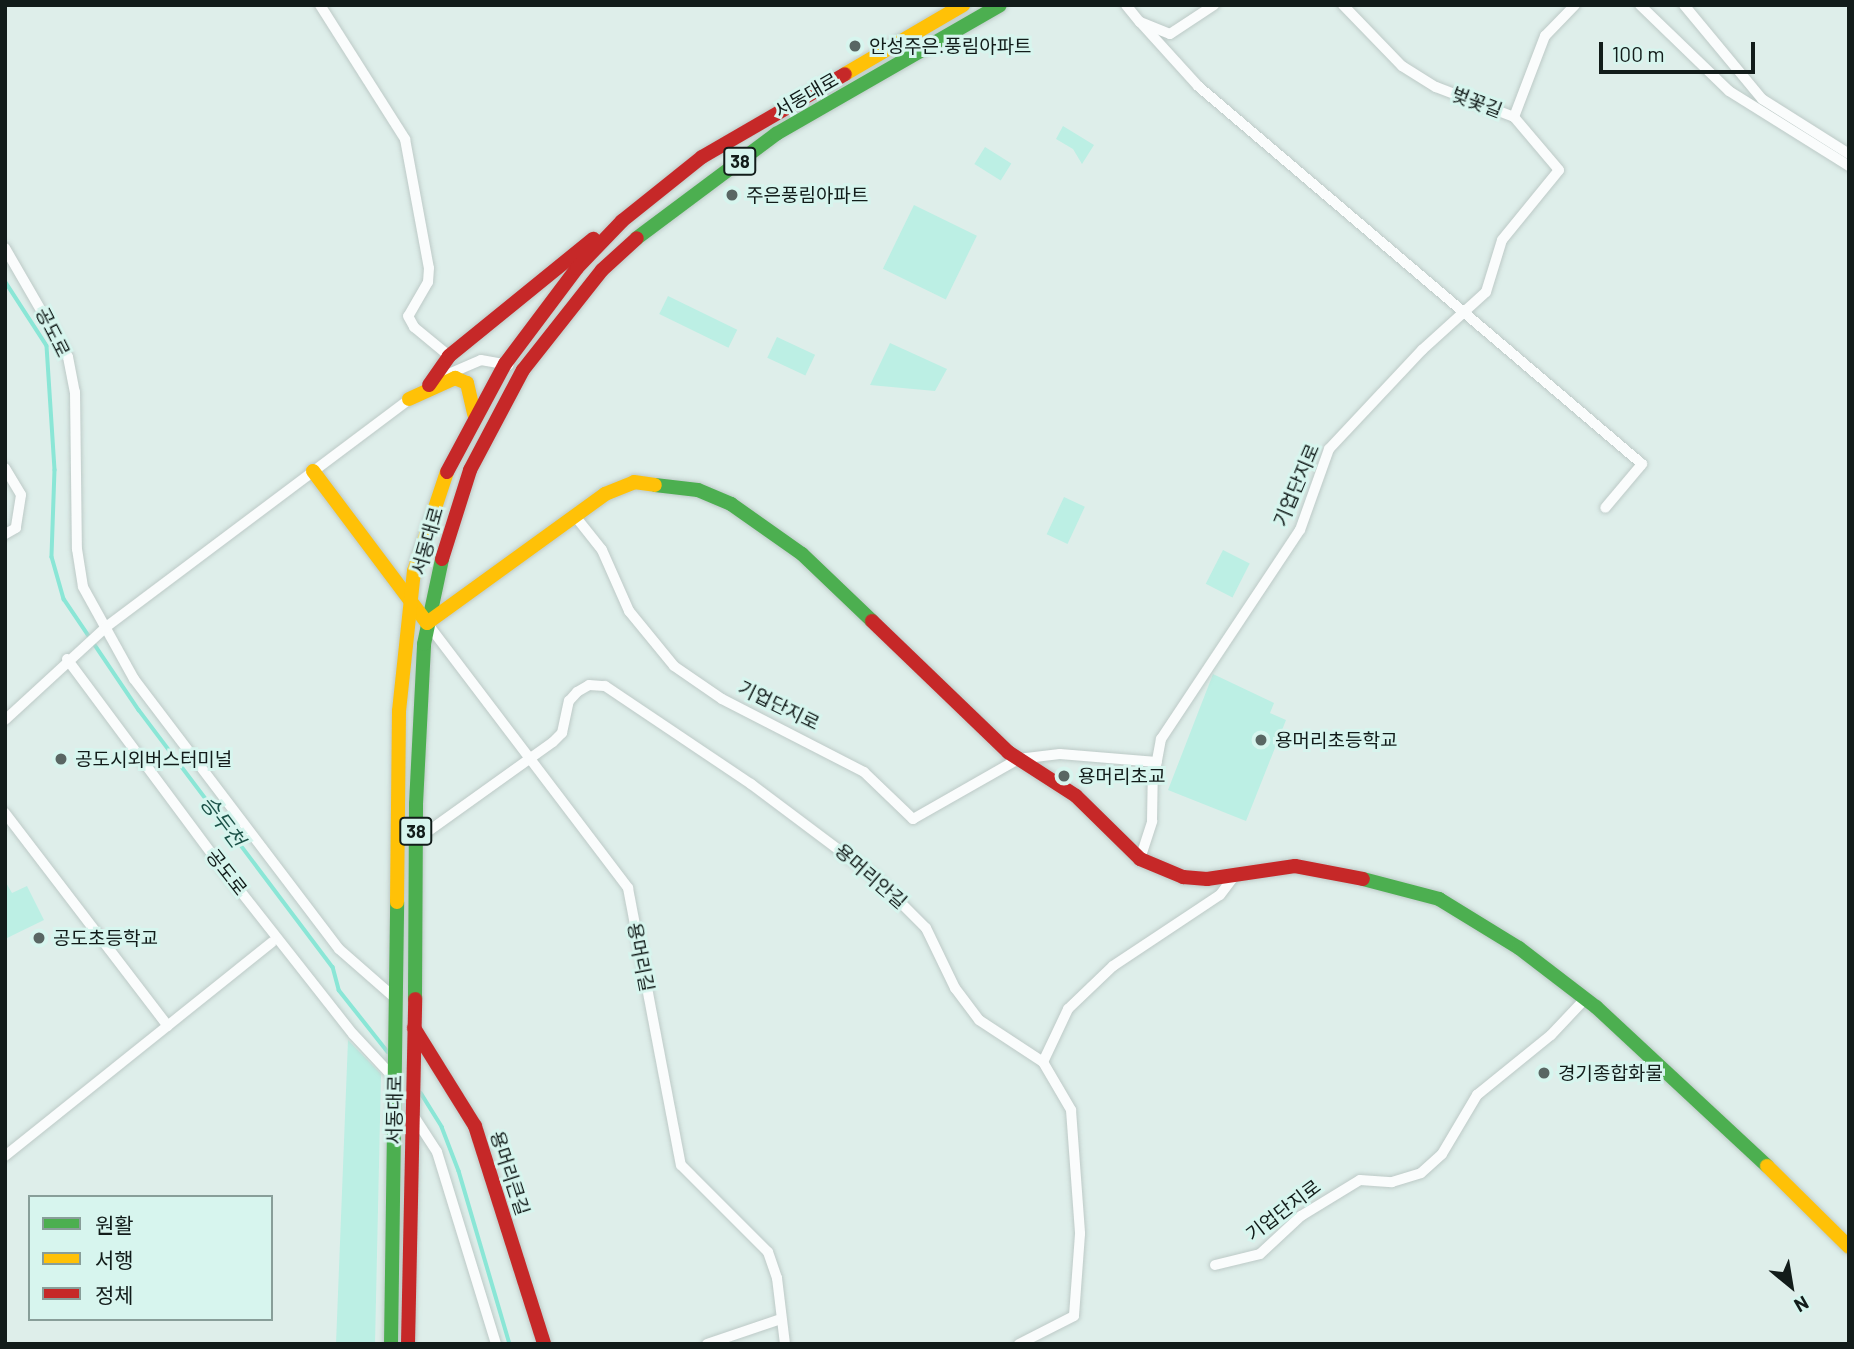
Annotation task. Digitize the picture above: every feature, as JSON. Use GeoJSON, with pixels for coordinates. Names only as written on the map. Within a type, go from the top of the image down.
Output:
{"type":"FeatureCollection","features":[{"type":"Feature","properties":{"kind":"main road","name":"서동대로"},"geometry":{"type":"LineString","coordinates":[[391,1344],[396,765],[414,571],[441,484],[474,416],[505,364],[577,268],[622,221],[702,157],[963,5]]}},
{"type":"Feature","properties":{"kind":"main road","name":"서동대로"},"geometry":{"type":"LineString","coordinates":[[408,1344],[415,1112],[416,839],[427,623],[440,563],[470,470],[523,370],[562,314],[647,229],[776,134],[1000,5]]}},
{"type":"Feature","properties":{"kind":"main road"},"geometry":{"type":"LineString","coordinates":[[429,385],[449,356],[592,240],[622,221]]}},
{"type":"Feature","properties":{"kind":"main road"},"geometry":{"type":"LineString","coordinates":[[409,399],[455,378],[467,383],[472,393],[474,416]]}},
{"type":"Feature","properties":{"kind":"main road"},"geometry":{"type":"LineString","coordinates":[[313,471],[410,604],[427,623],[605,494],[634,482],[688,487],[731,504],[802,554],[1018,759],[1076,796],[1140,859],[1183,877],[1235,875],[1295,866],[1439,900],[1519,948],[1585,999],[1702,1102],[1849,1247]]}},
{"type":"Feature","properties":{"kind":"main road","name":"용머리큰길"},"geometry":{"type":"LineString","coordinates":[[414,1033],[475,1126],[544,1344]]}},
{"type":"Feature","properties":{"kind":"street"},"geometry":{"type":"LineString","coordinates":[[320,5],[405,139],[429,268],[428,282],[408,316],[414,327],[449,356]]}},
{"type":"Feature","properties":{"kind":"street"},"geometry":{"type":"LineString","coordinates":[[1125,5],[1198,86],[1642,464],[1605,508]]}},
{"type":"Feature","properties":{"kind":"street"},"geometry":{"type":"LineString","coordinates":[[1140,22],[1170,34],[1214,5]]}},
{"type":"Feature","properties":{"kind":"street","name":"벚꽃길"},"geometry":{"type":"LineString","coordinates":[[1343,5],[1402,66],[1436,87],[1514,117],[1545,36],[1575,5]]}},
{"type":"Feature","properties":{"kind":"street"},"geometry":{"type":"LineString","coordinates":[[1640,5],[1729,91],[1849,166]]}},
{"type":"Feature","properties":{"kind":"street"},"geometry":{"type":"LineString","coordinates":[[1684,5],[1762,99],[1849,154]]}},
{"type":"Feature","properties":{"kind":"street","name":"기업단지로"},"geometry":{"type":"LineString","coordinates":[[1140,859],[1152,821],[1161,739],[1300,530],[1329,449],[1422,351],[1486,292],[1502,240],[1559,170],[1514,117]]}},
{"type":"Feature","properties":{"kind":"street","name":"공도로"},"geometry":{"type":"LineString","coordinates":[[5,248],[68,357],[75,392],[79,562],[83,586],[103,630],[134,679],[339,949],[395,1005]]}},
{"type":"Feature","properties":{"kind":"street"},"geometry":{"type":"LineString","coordinates":[[5,720],[67,659],[103,630],[429,385],[465,364],[481,360],[523,370]]}},
{"type":"Feature","properties":{"kind":"street"},"geometry":{"type":"LineString","coordinates":[[5,468],[21,495],[16,528],[5,534]]}},
{"type":"Feature","properties":{"kind":"street","name":"기업단지로"},"geometry":{"type":"LineString","coordinates":[[575,516],[602,550],[629,611],[674,666],[722,699],[864,772],[912,819],[1018,759]]}},
{"type":"Feature","properties":{"kind":"street","name":"용머리길"},"geometry":{"type":"LineString","coordinates":[[427,623],[533,757],[628,888],[681,1165],[768,1252],[785,1344]]}},
{"type":"Feature","properties":{"kind":"street","name":"공도로"},"geometry":{"type":"LineString","coordinates":[[67,659],[223,869],[353,1034],[394,1074]]}},
{"type":"Feature","properties":{"kind":"street","name":"용머리안길"},"geometry":{"type":"LineString","coordinates":[[416,839],[533,757],[562,733],[569,701],[589,685],[620,694],[814,829],[875,877],[926,928],[954,988],[979,1020],[1043,1062],[1071,1110],[1075,1134],[1080,1234],[1074,1316],[1019,1344]]}},
{"type":"Feature","properties":{"kind":"street"},"geometry":{"type":"LineString","coordinates":[[1018,759],[1060,754],[1157,762]]}},
{"type":"Feature","properties":{"kind":"street"},"geometry":{"type":"LineString","coordinates":[[5,813],[168,1026]]}},
{"type":"Feature","properties":{"kind":"street"},"geometry":{"type":"LineString","coordinates":[[1043,1062],[1068,1009],[1113,966],[1211,902],[1235,875]]}},
{"type":"Feature","properties":{"kind":"street"},"geometry":{"type":"LineString","coordinates":[[5,1156],[272,942]]}},
{"type":"Feature","properties":{"kind":"street","name":"기업단지로"},"geometry":{"type":"LineString","coordinates":[[1216,1265],[1260,1254],[1301,1216],[1360,1180],[1392,1182],[1421,1173],[1442,1154],[1477,1095],[1551,1035],[1585,999]]}},
{"type":"Feature","properties":{"kind":"street"},"geometry":{"type":"LineString","coordinates":[[415,1112],[437,1152],[496,1344]]}},
{"type":"Feature","properties":{"kind":"street"},"geometry":{"type":"LineString","coordinates":[[708,1344],[782,1319]]}},
{"type":"Feature","properties":{"kind":"green space"},"geometry":{"type":"Polygon","coordinates":[[[1063,126],[1094,145],[1082,164],[1073,149],[1056,139],[1063,126]]]}},
{"type":"Feature","properties":{"kind":"green space"},"geometry":{"type":"Polygon","coordinates":[[[985,147],[1011,163],[1001,180],[974,164],[985,147]]]}},
{"type":"Feature","properties":{"kind":"green space"},"geometry":{"type":"Polygon","coordinates":[[[914,205],[977,236],[946,300],[883,269],[914,205]]]}},
{"type":"Feature","properties":{"kind":"green space"},"geometry":{"type":"Polygon","coordinates":[[[668,296],[737,330],[728,348],[659,314],[668,296]]]}},
{"type":"Feature","properties":{"kind":"green space"},"geometry":{"type":"Polygon","coordinates":[[[777,337],[815,355],[805,376],[767,358],[777,337]]]}},
{"type":"Feature","properties":{"kind":"green space"},"geometry":{"type":"Polygon","coordinates":[[[890,343],[947,369],[935,391],[870,385],[890,343]]]}},
{"type":"Feature","properties":{"kind":"green space"},"geometry":{"type":"Polygon","coordinates":[[[1064,497],[1085,507],[1068,544],[1047,534],[1064,497]]]}},
{"type":"Feature","properties":{"kind":"green space"},"geometry":{"type":"Polygon","coordinates":[[[1223,550],[1250,564],[1232,597],[1206,584],[1223,550]]]}},
{"type":"Feature","properties":{"kind":"green space"},"geometry":{"type":"Polygon","coordinates":[[[1213,674],[1274,703],[1270,713],[1286,720],[1246,821],[1168,790],[1213,674]]]}},
{"type":"Feature","properties":{"kind":"green space"},"geometry":{"type":"Polygon","coordinates":[[[5,881],[12,893],[27,886],[44,920],[5,939],[5,881]]]}},
{"type":"Feature","properties":{"kind":"green space"},"geometry":{"type":"Polygon","coordinates":[[[348,1040],[381,1074],[375,1344],[336,1344],[348,1040]]]}},
{"type":"Feature","properties":{"kind":"waterway","name":"승두천"},"geometry":{"type":"LineString","coordinates":[[5,281],[47,346],[55,470],[52,557],[64,599],[139,710],[333,967],[339,990],[388,1052]]}},
{"type":"Feature","properties":{"kind":"waterway","name":"승두천"},"geometry":{"type":"LineString","coordinates":[[421,1093],[442,1127],[459,1171],[510,1344]]}},
{"type":"Feature","properties":{"kind":"traffic: fast"},"geometry":{"type":"LineString","coordinates":[[637,238],[776,134],[1000,5]]}},
{"type":"Feature","properties":{"kind":"traffic: fast"},"geometry":{"type":"LineString","coordinates":[[655,485],[698,490],[731,504],[802,554],[872,621]]}},
{"type":"Feature","properties":{"kind":"traffic: fast"},"geometry":{"type":"LineString","coordinates":[[415,999],[416,804],[424,644],[442,559]]}},
{"type":"Feature","properties":{"kind":"traffic: fast"},"geometry":{"type":"LineString","coordinates":[[1363,879],[1439,899],[1519,948],[1596,1007],[1767,1166]]}},
{"type":"Feature","properties":{"kind":"traffic: fast"},"geometry":{"type":"LineString","coordinates":[[391,1344],[397,902]]}},
{"type":"Feature","properties":{"kind":"traffic: slow"},"geometry":{"type":"LineString","coordinates":[[845,74],[963,5]]}},
{"type":"Feature","properties":{"kind":"traffic: slow"},"geometry":{"type":"LineString","coordinates":[[409,399],[455,378],[467,383],[474,414]]}},
{"type":"Feature","properties":{"kind":"traffic: slow"},"geometry":{"type":"LineString","coordinates":[[313,471],[427,623],[605,494],[634,482],[655,485]]}},
{"type":"Feature","properties":{"kind":"traffic: slow"},"geometry":{"type":"LineString","coordinates":[[397,902],[399,711],[414,571],[447,472]]}},
{"type":"Feature","properties":{"kind":"traffic: slow"},"geometry":{"type":"LineString","coordinates":[[1767,1166],[1849,1247]]}},
{"type":"Feature","properties":{"kind":"traffic: jam"},"geometry":{"type":"LineString","coordinates":[[447,472],[505,364],[577,268],[622,221],[702,157],[845,74]]}},
{"type":"Feature","properties":{"kind":"traffic: jam"},"geometry":{"type":"LineString","coordinates":[[442,559],[470,470],[523,370],[602,270],[637,238]]}},
{"type":"Feature","properties":{"kind":"traffic: jam"},"geometry":{"type":"LineString","coordinates":[[429,385],[449,356],[593,239]]}},
{"type":"Feature","properties":{"kind":"traffic: jam"},"geometry":{"type":"LineString","coordinates":[[872,621],[1008,752],[1076,796],[1140,859],[1183,877],[1207,879],[1295,866],[1363,879]]}},
{"type":"Feature","properties":{"kind":"traffic: jam"},"geometry":{"type":"LineString","coordinates":[[408,1344],[415,999]]}},
{"type":"Feature","properties":{"kind":"traffic: jam"},"geometry":{"type":"LineString","coordinates":[[414,1028],[475,1126],[544,1344]]}},
{"type":"Feature","properties":{"kind":"place","name":"안성주은.풍림아파트"},"geometry":{"type":"Point","coordinates":[855,46]}},
{"type":"Feature","properties":{"kind":"place","name":"주은풍림아파트"},"geometry":{"type":"Point","coordinates":[732,195]}},
{"type":"Feature","properties":{"kind":"place","name":"용머리초등학교"},"geometry":{"type":"Point","coordinates":[1261,740]}},
{"type":"Feature","properties":{"kind":"place","name":"공도시외버스터미널"},"geometry":{"type":"Point","coordinates":[61,759]}},
{"type":"Feature","properties":{"kind":"place","name":"용머리초교"},"geometry":{"type":"Point","coordinates":[1064,776]}},
{"type":"Feature","properties":{"kind":"place","name":"공도초등학교"},"geometry":{"type":"Point","coordinates":[39,938]}},
{"type":"Feature","properties":{"kind":"place","name":"경기종합화물"},"geometry":{"type":"Point","coordinates":[1544,1073]}}]}
